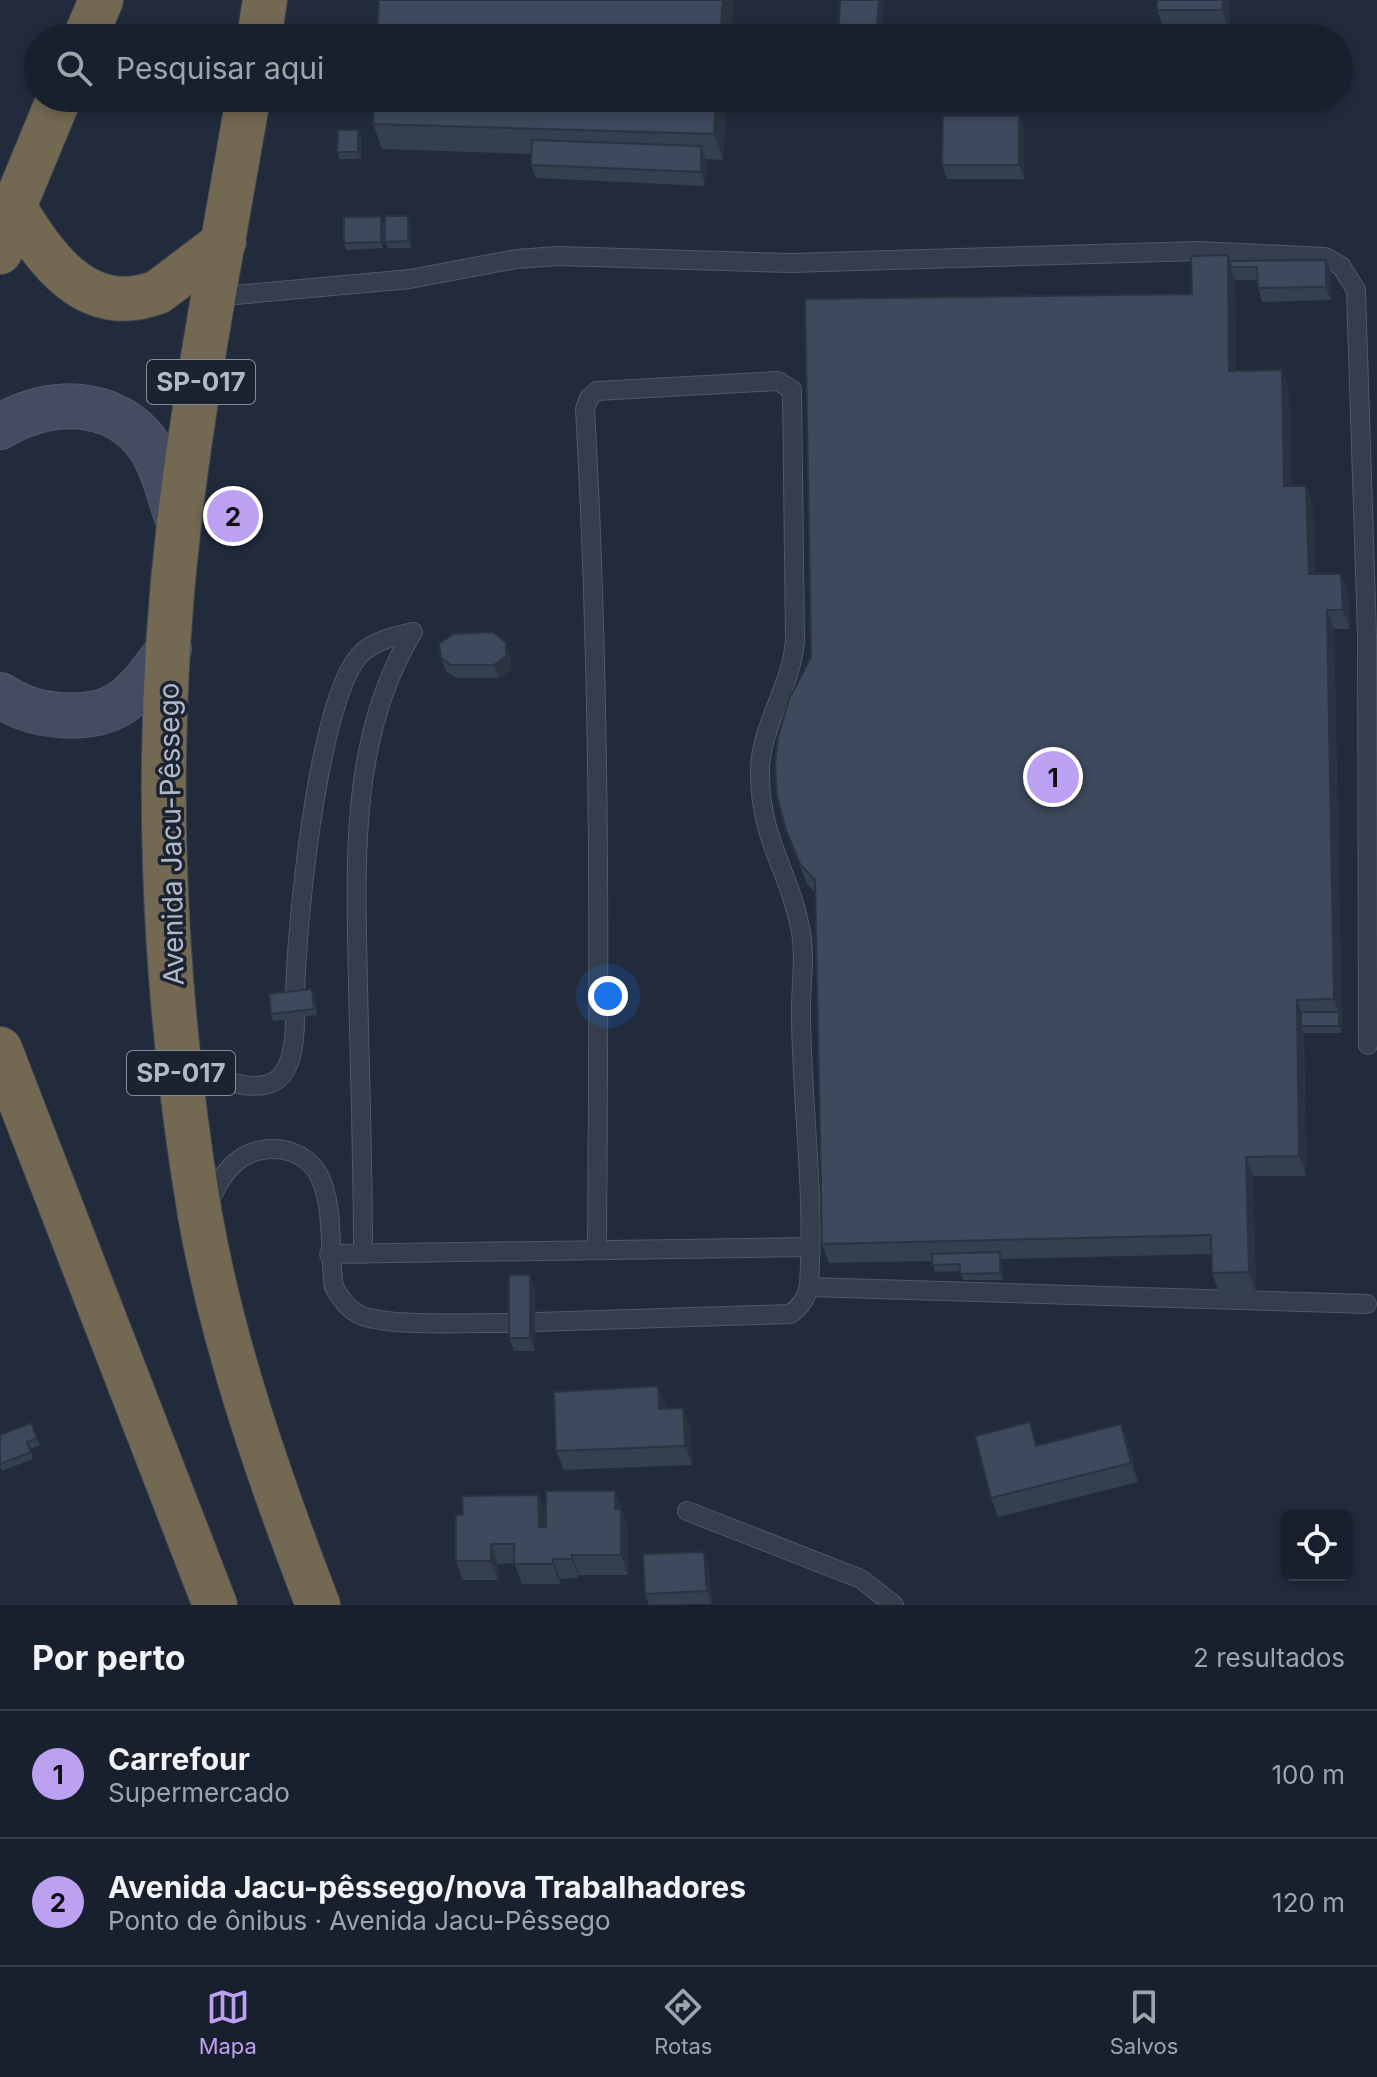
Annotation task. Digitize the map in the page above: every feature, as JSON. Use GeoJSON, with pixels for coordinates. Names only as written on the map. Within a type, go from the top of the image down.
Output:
{"type":"FeatureCollection","features":[{"type":"Feature","properties":{"kind":"highway"},"geometry":{"type":"LineString","coordinates":[[91,24],[101,0]]}},
{"type":"Feature","properties":{"kind":"highway"},"geometry":{"type":"LineString","coordinates":[[261,24],[265,0]]}},
{"type":"Feature","properties":{"kind":"highway"},"geometry":{"type":"LineString","coordinates":[[0,252],[14,207],[53,112]]}},
{"type":"Feature","properties":{"kind":"highway","name":"Avenida Jacu-Pêssego"},"geometry":{"type":"LineString","coordinates":[[246,112],[179,523],[169,649],[166,878],[181,1068],[201,1217],[241,1380],[281,1510],[318,1605]]}},
{"type":"Feature","properties":{"kind":"highway"},"geometry":{"type":"LineString","coordinates":[[14,207],[46,258],[61,273],[96,294],[114,298],[158,292],[224,242]]}},
{"type":"Feature","properties":{"kind":"highway"},"geometry":{"type":"LineString","coordinates":[[0,1049],[215,1605]]}},
{"type":"Feature","properties":{"kind":"main road"},"geometry":{"type":"LineString","coordinates":[[0,427],[57,407],[94,408],[123,420],[135,428],[155,457],[179,523]]}},
{"type":"Feature","properties":{"kind":"main road"},"geometry":{"type":"LineString","coordinates":[[0,695],[38,713],[70,716],[104,714],[126,700],[169,649]]}},
{"type":"Feature","properties":{"kind":"lane"},"geometry":{"type":"LineString","coordinates":[[214,297],[410,279],[516,259],[558,256],[790,263],[1199,251],[1303,254],[1325,257],[1341,266],[1356,290],[1357,306],[1367,635],[1368,1045]]}},
{"type":"Feature","properties":{"kind":"lane"},"geometry":{"type":"LineString","coordinates":[[536,1322],[790,1314],[798,1309],[809,1287],[801,1016],[803,945],[793,903],[764,825],[759,770],[772,718],[794,656],[792,390],[788,384],[766,381],[597,391],[589,398],[585,409],[593,548],[597,802],[597,1249]]}},
{"type":"Feature","properties":{"kind":"lane"},"geometry":{"type":"LineString","coordinates":[[295,998],[295,957],[316,794],[336,701],[345,676],[360,654],[387,639],[413,632],[377,710],[362,781],[356,864],[363,1254]]}},
{"type":"Feature","properties":{"kind":"lane"},"geometry":{"type":"LineString","coordinates":[[181,1068],[236,1085],[272,1084],[282,1078],[293,1059],[295,1018]]}},
{"type":"Feature","properties":{"kind":"lane"},"geometry":{"type":"LineString","coordinates":[[201,1217],[221,1179],[247,1154],[272,1147],[294,1152],[311,1164],[322,1182],[334,1287],[341,1300],[366,1317],[513,1323]]}},
{"type":"Feature","properties":{"kind":"lane"},"geometry":{"type":"LineString","coordinates":[[329,1254],[809,1247]]}},
{"type":"Feature","properties":{"kind":"lane"},"geometry":{"type":"LineString","coordinates":[[809,1287],[1367,1304]]}},
{"type":"Feature","properties":{"kind":"lane"},"geometry":{"type":"LineString","coordinates":[[687,1511],[861,1579],[894,1605]]}},
{"type":"Feature","properties":{"kind":"building"},"geometry":{"type":"Polygon","coordinates":[[[379,0],[723,0],[721,24],[378,24],[379,0]]]}},
{"type":"Feature","properties":{"kind":"building"},"geometry":{"type":"Polygon","coordinates":[[[840,0],[879,0],[877,24],[839,24],[840,0]]]}},
{"type":"Feature","properties":{"kind":"building"},"geometry":{"type":"Polygon","coordinates":[[[1157,0],[1223,0],[1222,10],[1157,10],[1157,0]]]}},
{"type":"Feature","properties":{"kind":"building"},"geometry":{"type":"Polygon","coordinates":[[[373,112],[715,112],[714,134],[373,124],[373,112]]]}},
{"type":"Feature","properties":{"kind":"building"},"geometry":{"type":"Polygon","coordinates":[[[943,116],[1019,116],[1019,165],[942,165],[943,116]]]}},
{"type":"Feature","properties":{"kind":"building"},"geometry":{"type":"Polygon","coordinates":[[[338,130],[358,130],[358,152],[337,152],[338,130]]]}},
{"type":"Feature","properties":{"kind":"building"},"geometry":{"type":"Polygon","coordinates":[[[532,140],[701,146],[701,172],[531,165],[532,140]]]}},
{"type":"Feature","properties":{"kind":"building"},"geometry":{"type":"Polygon","coordinates":[[[385,216],[408,216],[408,241],[385,242],[385,216]]]}},
{"type":"Feature","properties":{"kind":"building"},"geometry":{"type":"Polygon","coordinates":[[[344,217],[381,217],[381,242],[344,243],[344,217]]]}},
{"type":"Feature","properties":{"kind":"building"},"geometry":{"type":"Polygon","coordinates":[[[1228,255],[1229,371],[1282,370],[1284,486],[1306,486],[1309,574],[1341,574],[1343,610],[1327,610],[1334,999],[1297,1000],[1299,1156],[1246,1157],[1249,1272],[1212,1273],[1211,1235],[822,1244],[815,880],[800,864],[786,830],[777,797],[775,765],[778,737],[789,699],[811,657],[805,299],[1192,294],[1191,256],[1228,255]]]}},
{"type":"Feature","properties":{"kind":"building"},"geometry":{"type":"Polygon","coordinates":[[[1326,260],[1326,287],[1258,288],[1257,267],[1230,267],[1230,261],[1326,260]]]}},
{"type":"Feature","properties":{"kind":"building"},"geometry":{"type":"Polygon","coordinates":[[[493,632],[506,643],[506,656],[494,665],[451,665],[441,658],[439,644],[453,634],[493,632]]]}},
{"type":"Feature","properties":{"kind":"building"},"geometry":{"type":"Polygon","coordinates":[[[312,989],[314,1009],[271,1014],[269,994],[312,989]]]}},
{"type":"Feature","properties":{"kind":"building"},"geometry":{"type":"Polygon","coordinates":[[[1301,1012],[1339,1012],[1339,1026],[1301,1026],[1301,1012]]]}},
{"type":"Feature","properties":{"kind":"building"},"geometry":{"type":"Polygon","coordinates":[[[1000,1252],[1000,1273],[960,1274],[960,1264],[932,1265],[932,1254],[1000,1252]]]}},
{"type":"Feature","properties":{"kind":"building"},"geometry":{"type":"Polygon","coordinates":[[[509,1275],[530,1275],[530,1338],[509,1338],[509,1275]]]}},
{"type":"Feature","properties":{"kind":"building"},"geometry":{"type":"Polygon","coordinates":[[[658,1386],[659,1409],[683,1408],[685,1446],[556,1451],[554,1392],[658,1386]]]}},
{"type":"Feature","properties":{"kind":"building"},"geometry":{"type":"Polygon","coordinates":[[[1030,1422],[1036,1446],[1121,1424],[1131,1463],[991,1498],[975,1436],[1030,1422]]]}},
{"type":"Feature","properties":{"kind":"building"},"geometry":{"type":"Polygon","coordinates":[[[31,1423],[37,1438],[27,1442],[31,1452],[0,1464],[0,1435],[31,1423]]]}},
{"type":"Feature","properties":{"kind":"building"},"geometry":{"type":"Polygon","coordinates":[[[546,1491],[615,1491],[615,1509],[621,1509],[621,1555],[572,1555],[572,1559],[553,1559],[553,1564],[514,1564],[514,1544],[491,1544],[491,1561],[456,1561],[456,1515],[463,1515],[462,1496],[538,1495],[539,1527],[546,1527],[546,1491]]]}},
{"type":"Feature","properties":{"kind":"building"},"geometry":{"type":"Polygon","coordinates":[[[704,1552],[707,1591],[645,1594],[643,1554],[704,1552]]]}},
{"type":"Feature","properties":{"kind":"place","name":"Avenida Jacu-pêssego/nova Trabalhadores"},"geometry":{"type":"Point","coordinates":[233,516]}},
{"type":"Feature","properties":{"kind":"place","name":"Carrefour"},"geometry":{"type":"Point","coordinates":[1053,777]}}]}
